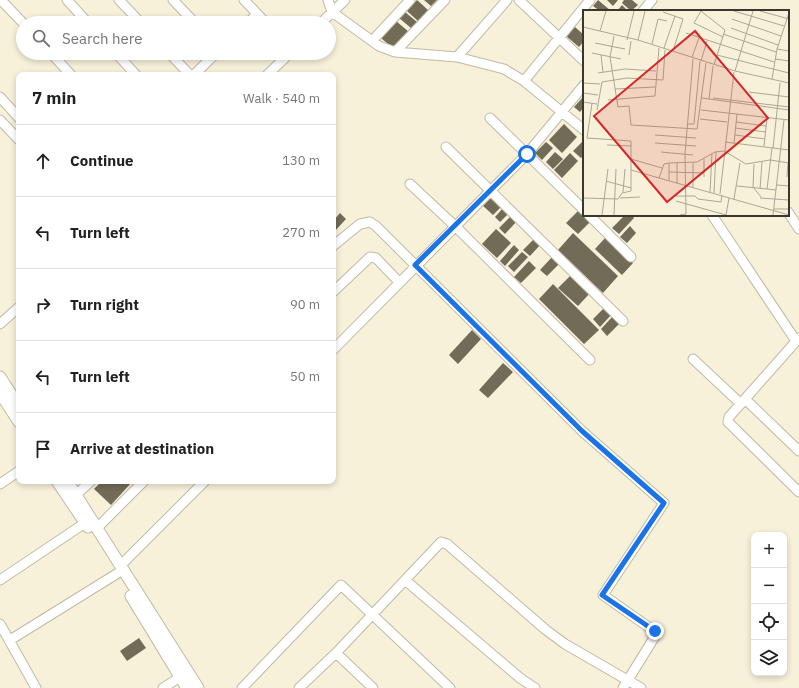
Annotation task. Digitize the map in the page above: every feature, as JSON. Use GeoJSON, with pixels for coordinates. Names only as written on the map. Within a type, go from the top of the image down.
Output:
{"type":"FeatureCollection","features":[{"type":"Feature","properties":{"kind":"main road"},"geometry":{"type":"LineString","coordinates":[[0,377],[16,402]]}},
{"type":"Feature","properties":{"kind":"main road"},"geometry":{"type":"LineString","coordinates":[[0,393],[16,417]]}},
{"type":"Feature","properties":{"kind":"main road"},"geometry":{"type":"LineString","coordinates":[[59,484],[85,523],[119,569],[198,688]]}},
{"type":"Feature","properties":{"kind":"main road"},"geometry":{"type":"LineString","coordinates":[[69,484],[97,528],[187,688]]}},
{"type":"Feature","properties":{"kind":"street"},"geometry":{"type":"LineString","coordinates":[[2,0],[17,16]]}},
{"type":"Feature","properties":{"kind":"street"},"geometry":{"type":"LineString","coordinates":[[67,0],[82,16]]}},
{"type":"Feature","properties":{"kind":"street"},"geometry":{"type":"LineString","coordinates":[[119,0],[134,16]]}},
{"type":"Feature","properties":{"kind":"street"},"geometry":{"type":"LineString","coordinates":[[174,0],[189,16]]}},
{"type":"Feature","properties":{"kind":"street"},"geometry":{"type":"LineString","coordinates":[[244,0],[257,14]]}},
{"type":"Feature","properties":{"kind":"street"},"geometry":{"type":"LineString","coordinates":[[328,0],[332,12],[379,46],[395,52],[457,57],[504,69],[524,81],[583,129]]}},
{"type":"Feature","properties":{"kind":"street"},"geometry":{"type":"LineString","coordinates":[[328,16],[345,0]]}},
{"type":"Feature","properties":{"kind":"street"},"geometry":{"type":"LineString","coordinates":[[372,40],[410,0]]}},
{"type":"Feature","properties":{"kind":"street"},"geometry":{"type":"LineString","coordinates":[[395,52],[445,0]]}},
{"type":"Feature","properties":{"kind":"street"},"geometry":{"type":"LineString","coordinates":[[457,57],[507,0]]}},
{"type":"Feature","properties":{"kind":"street"},"geometry":{"type":"LineString","coordinates":[[519,0],[583,60]]}},
{"type":"Feature","properties":{"kind":"street"},"geometry":{"type":"LineString","coordinates":[[524,81],[590,0]]}},
{"type":"Feature","properties":{"kind":"street"},"geometry":{"type":"LineString","coordinates":[[57,60],[68,72]]}},
{"type":"Feature","properties":{"kind":"street"},"geometry":{"type":"LineString","coordinates":[[122,60],[133,72]]}},
{"type":"Feature","properties":{"kind":"street"},"geometry":{"type":"LineString","coordinates":[[176,60],[187,72]]}},
{"type":"Feature","properties":{"kind":"street"},"geometry":{"type":"LineString","coordinates":[[197,72],[209,60]]}},
{"type":"Feature","properties":{"kind":"street"},"geometry":{"type":"LineString","coordinates":[[270,72],[283,60]]}},
{"type":"Feature","properties":{"kind":"street"},"geometry":{"type":"LineString","coordinates":[[336,347],[415,265],[527,154],[583,86]]}},
{"type":"Feature","properties":{"kind":"street"},"geometry":{"type":"LineString","coordinates":[[0,97],[16,115]]}},
{"type":"Feature","properties":{"kind":"street"},"geometry":{"type":"LineString","coordinates":[[490,118],[583,209]]}},
{"type":"Feature","properties":{"kind":"street"},"geometry":{"type":"LineString","coordinates":[[0,120],[16,137]]}},
{"type":"Feature","properties":{"kind":"street"},"geometry":{"type":"LineString","coordinates":[[446,147],[491,189],[623,321]]}},
{"type":"Feature","properties":{"kind":"street"},"geometry":{"type":"LineString","coordinates":[[410,184],[455,226],[590,360]]}},
{"type":"Feature","properties":{"kind":"street"},"geometry":{"type":"LineString","coordinates":[[789,214],[799,229]]}},
{"type":"Feature","properties":{"kind":"street"},"geometry":{"type":"LineString","coordinates":[[590,216],[631,256]]}},
{"type":"Feature","properties":{"kind":"street"},"geometry":{"type":"LineString","coordinates":[[713,216],[797,340],[729,417],[728,422],[730,426],[799,492]]}},
{"type":"Feature","properties":{"kind":"street"},"geometry":{"type":"LineString","coordinates":[[336,244],[360,224],[370,222],[582,431],[664,503],[602,595],[657,633],[623,688]]}},
{"type":"Feature","properties":{"kind":"street"},"geometry":{"type":"LineString","coordinates":[[336,289],[370,257],[376,258],[399,282]]}},
{"type":"Feature","properties":{"kind":"street"},"geometry":{"type":"LineString","coordinates":[[0,324],[16,310]]}},
{"type":"Feature","properties":{"kind":"street"},"geometry":{"type":"LineString","coordinates":[[693,359],[799,451]]}},
{"type":"Feature","properties":{"kind":"street"},"geometry":{"type":"LineString","coordinates":[[0,484],[16,473]]}},
{"type":"Feature","properties":{"kind":"street"},"geometry":{"type":"LineString","coordinates":[[76,495],[88,484]]}},
{"type":"Feature","properties":{"kind":"street"},"geometry":{"type":"LineString","coordinates":[[97,528],[141,484]]}},
{"type":"Feature","properties":{"kind":"street"},"geometry":{"type":"LineString","coordinates":[[10,640],[119,569],[202,484]]}},
{"type":"Feature","properties":{"kind":"street"},"geometry":{"type":"LineString","coordinates":[[0,580],[85,523]]}},
{"type":"Feature","properties":{"kind":"street"},"geometry":{"type":"LineString","coordinates":[[299,688],[336,653],[441,542],[444,542],[546,630],[565,644],[641,688]]}},
{"type":"Feature","properties":{"kind":"street"},"geometry":{"type":"LineString","coordinates":[[405,580],[520,678],[536,688]]}},
{"type":"Feature","properties":{"kind":"street"},"geometry":{"type":"LineString","coordinates":[[242,688],[339,585],[344,586],[450,688]]}},
{"type":"Feature","properties":{"kind":"street"},"geometry":{"type":"LineString","coordinates":[[0,624],[36,688]]}},
{"type":"Feature","properties":{"kind":"street"},"geometry":{"type":"LineString","coordinates":[[336,653],[373,688]]}},
{"type":"Feature","properties":{"kind":"street"},"geometry":{"type":"LineString","coordinates":[[163,688],[180,677]]}},
{"type":"Feature","properties":{"kind":"building"},"geometry":{"type":"Polygon","coordinates":[[[417,0],[428,10],[418,21],[407,11],[417,0]]]}},
{"type":"Feature","properties":{"kind":"building"},"geometry":{"type":"Polygon","coordinates":[[[424,0],[437,0],[431,6],[424,0]]]}},
{"type":"Feature","properties":{"kind":"building"},"geometry":{"type":"Polygon","coordinates":[[[598,0],[610,10],[599,10],[593,6],[598,0]]]}},
{"type":"Feature","properties":{"kind":"building"},"geometry":{"type":"Polygon","coordinates":[[[607,0],[618,0],[613,6],[607,0]]]}},
{"type":"Feature","properties":{"kind":"building"},"geometry":{"type":"Polygon","coordinates":[[[624,0],[632,0],[638,5],[632,10],[630,10],[622,3],[624,0]]]}},
{"type":"Feature","properties":{"kind":"building"},"geometry":{"type":"Polygon","coordinates":[[[622,5],[627,10],[618,10],[622,5]]]}},
{"type":"Feature","properties":{"kind":"building"},"geometry":{"type":"Polygon","coordinates":[[[405,12],[417,22],[411,28],[399,18],[405,12]]]}},
{"type":"Feature","properties":{"kind":"building"},"geometry":{"type":"Polygon","coordinates":[[[396,21],[409,32],[394,49],[381,38],[396,21]]]}},
{"type":"Feature","properties":{"kind":"building"},"geometry":{"type":"Polygon","coordinates":[[[575,27],[583,34],[583,42],[579,47],[566,36],[575,27]]]}},
{"type":"Feature","properties":{"kind":"building"},"geometry":{"type":"Polygon","coordinates":[[[583,97],[583,108],[580,112],[574,107],[583,97]]]}},
{"type":"Feature","properties":{"kind":"building"},"geometry":{"type":"Polygon","coordinates":[[[564,124],[577,137],[562,153],[549,140],[564,124]]]}},
{"type":"Feature","properties":{"kind":"building"},"geometry":{"type":"Polygon","coordinates":[[[583,141],[583,156],[581,158],[573,151],[583,141]]]}},
{"type":"Feature","properties":{"kind":"building"},"geometry":{"type":"Polygon","coordinates":[[[546,142],[553,148],[542,160],[535,153],[546,142]]]}},
{"type":"Feature","properties":{"kind":"building"},"geometry":{"type":"Polygon","coordinates":[[[555,152],[563,159],[553,169],[546,162],[555,152]]]}},
{"type":"Feature","properties":{"kind":"building"},"geometry":{"type":"Polygon","coordinates":[[[570,153],[578,161],[562,178],[554,170],[570,153]]]}},
{"type":"Feature","properties":{"kind":"building"},"geometry":{"type":"Polygon","coordinates":[[[491,196],[502,206],[493,215],[482,205],[491,196]]]}},
{"type":"Feature","properties":{"kind":"building"},"geometry":{"type":"Polygon","coordinates":[[[503,208],[509,213],[500,222],[495,217],[503,208]]]}},
{"type":"Feature","properties":{"kind":"building"},"geometry":{"type":"Polygon","coordinates":[[[579,210],[583,214],[583,216],[586,216],[591,221],[578,234],[566,223],[579,210]]]}},
{"type":"Feature","properties":{"kind":"building"},"geometry":{"type":"Polygon","coordinates":[[[340,213],[346,219],[336,230],[336,218],[340,213]]]}},
{"type":"Feature","properties":{"kind":"building"},"geometry":{"type":"Polygon","coordinates":[[[511,216],[517,221],[505,234],[499,228],[511,216]]]}},
{"type":"Feature","properties":{"kind":"building"},"geometry":{"type":"Polygon","coordinates":[[[624,216],[633,216],[634,218],[619,234],[612,228],[624,216]]]}},
{"type":"Feature","properties":{"kind":"building"},"geometry":{"type":"Polygon","coordinates":[[[630,226],[636,233],[627,243],[620,237],[630,226]]]}},
{"type":"Feature","properties":{"kind":"building"},"geometry":{"type":"Polygon","coordinates":[[[496,229],[511,243],[497,258],[482,244],[496,229]]]}},
{"type":"Feature","properties":{"kind":"building"},"geometry":{"type":"Polygon","coordinates":[[[573,233],[618,276],[603,293],[558,250],[573,233]]]}},
{"type":"Feature","properties":{"kind":"building"},"geometry":{"type":"Polygon","coordinates":[[[606,237],[633,263],[622,275],[595,249],[606,237]]]}},
{"type":"Feature","properties":{"kind":"building"},"geometry":{"type":"Polygon","coordinates":[[[535,238],[541,244],[530,256],[523,250],[535,238]]]}},
{"type":"Feature","properties":{"kind":"building"},"geometry":{"type":"Polygon","coordinates":[[[514,245],[519,250],[505,266],[500,261],[514,245]]]}},
{"type":"Feature","properties":{"kind":"building"},"geometry":{"type":"Polygon","coordinates":[[[522,252],[528,257],[514,272],[508,266],[522,252]]]}},
{"type":"Feature","properties":{"kind":"building"},"geometry":{"type":"Polygon","coordinates":[[[553,256],[560,263],[547,276],[540,270],[553,256]]]}},
{"type":"Feature","properties":{"kind":"building"},"geometry":{"type":"Polygon","coordinates":[[[529,261],[536,268],[521,283],[514,277],[529,261]]]}},
{"type":"Feature","properties":{"kind":"building"},"geometry":{"type":"Polygon","coordinates":[[[572,274],[591,292],[578,306],[558,288],[572,274]]]}},
{"type":"Feature","properties":{"kind":"building"},"geometry":{"type":"Polygon","coordinates":[[[553,284],[599,330],[584,344],[539,299],[553,284]]]}},
{"type":"Feature","properties":{"kind":"building"},"geometry":{"type":"Polygon","coordinates":[[[605,307],[612,314],[600,327],[593,319],[605,307]]]}},
{"type":"Feature","properties":{"kind":"building"},"geometry":{"type":"Polygon","coordinates":[[[613,316],[620,323],[607,336],[601,329],[613,316]]]}},
{"type":"Feature","properties":{"kind":"building"},"geometry":{"type":"Polygon","coordinates":[[[472,330],[481,339],[458,364],[449,355],[472,330]]]}},
{"type":"Feature","properties":{"kind":"building"},"geometry":{"type":"Polygon","coordinates":[[[503,363],[513,372],[488,398],[479,390],[503,363]]]}},
{"type":"Feature","properties":{"kind":"building"},"geometry":{"type":"Polygon","coordinates":[[[99,484],[130,484],[111,505],[94,489],[99,484]]]}},
{"type":"Feature","properties":{"kind":"building"},"geometry":{"type":"Polygon","coordinates":[[[139,638],[146,648],[127,661],[120,651],[139,638]]]}},
{"type":"Feature","properties":{"kind":"route"},"geometry":{"type":"LineString","coordinates":[[527,154],[415,265],[582,431],[664,503],[602,595],[604,598],[655,631]]}}]}
